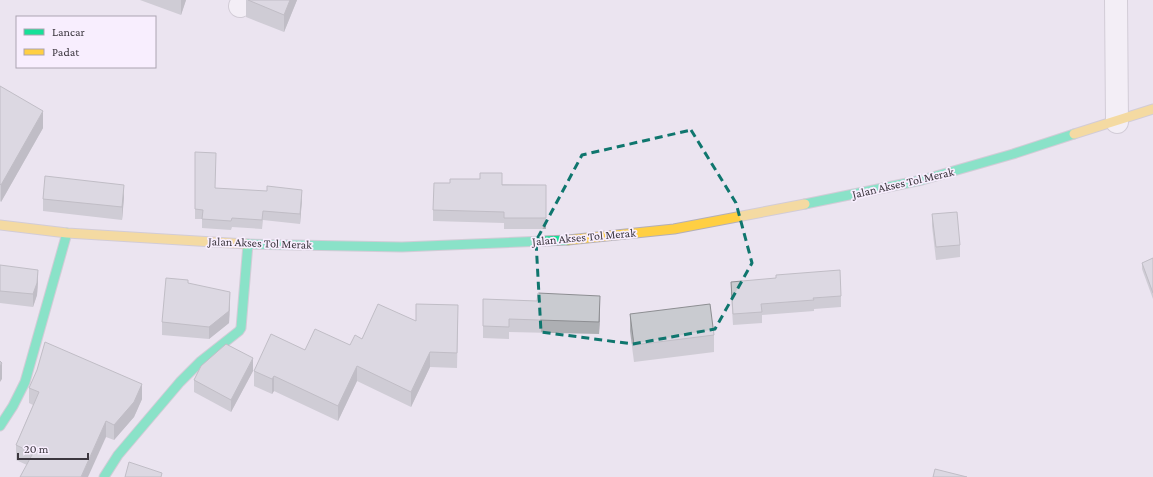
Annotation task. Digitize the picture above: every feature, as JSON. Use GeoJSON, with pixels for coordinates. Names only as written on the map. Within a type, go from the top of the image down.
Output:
{"type":"FeatureCollection","features":[{"type":"Feature","properties":{"kind":"main road","name":"Jalan Akses Tol Merak"},"geometry":{"type":"LineString","coordinates":[[0,225],[67,232],[248,244],[402,247],[555,241],[674,228],[922,180],[1013,154],[1117,122],[1153,109]]}},
{"type":"Feature","properties":{"kind":"main road"},"geometry":{"type":"LineString","coordinates":[[0,426],[13,406],[25,382],[67,232]]}},
{"type":"Feature","properties":{"kind":"main road"},"geometry":{"type":"LineString","coordinates":[[104,477],[106,471],[120,453],[175,387],[214,349],[241,328],[248,244]]}},
{"type":"Feature","properties":{"kind":"street"},"geometry":{"type":"LineString","coordinates":[[1116,0],[1117,122]]}},
{"type":"Feature","properties":{"kind":"highlighted area"},"geometry":{"type":"Polygon","coordinates":[[[691,130],[736,203],[752,263],[715,329],[633,344],[541,332],[536,241],[582,155],[691,130]]]}},
{"type":"Feature","properties":{"kind":"building"},"geometry":{"type":"Polygon","coordinates":[[[248,0],[290,0],[284,15],[248,0]]]}},
{"type":"Feature","properties":{"kind":"building"},"geometry":{"type":"Polygon","coordinates":[[[0,86],[43,111],[1,185],[0,184],[0,86]]]}},
{"type":"Feature","properties":{"kind":"building"},"geometry":{"type":"Polygon","coordinates":[[[195,152],[216,153],[215,188],[267,191],[267,186],[302,190],[300,214],[263,211],[262,220],[232,218],[231,221],[202,219],[203,210],[195,209],[195,152]]]}},
{"type":"Feature","properties":{"kind":"building"},"geometry":{"type":"Polygon","coordinates":[[[480,173],[502,173],[502,185],[546,185],[546,218],[504,218],[504,212],[433,210],[434,183],[450,183],[450,179],[480,179],[480,173]]]}},
{"type":"Feature","properties":{"kind":"building"},"geometry":{"type":"Polygon","coordinates":[[[45,176],[124,185],[122,207],[43,199],[45,176]]]}},
{"type":"Feature","properties":{"kind":"building"},"geometry":{"type":"Polygon","coordinates":[[[957,212],[960,245],[936,247],[932,214],[957,212]]]}},
{"type":"Feature","properties":{"kind":"building"},"geometry":{"type":"Polygon","coordinates":[[[1153,258],[1153,293],[1142,263],[1153,258]]]}},
{"type":"Feature","properties":{"kind":"building"},"geometry":{"type":"Polygon","coordinates":[[[0,265],[38,270],[37,283],[33,294],[0,291],[0,265]]]}},
{"type":"Feature","properties":{"kind":"building"},"geometry":{"type":"Polygon","coordinates":[[[840,270],[841,296],[813,298],[814,300],[761,304],[762,312],[733,314],[731,282],[776,278],[776,275],[840,270]]]}},
{"type":"Feature","properties":{"kind":"building"},"geometry":{"type":"Polygon","coordinates":[[[166,278],[188,280],[188,283],[230,292],[229,311],[209,327],[162,322],[166,278]]]}},
{"type":"Feature","properties":{"kind":"building"},"geometry":{"type":"Polygon","coordinates":[[[538,293],[600,296],[599,322],[509,319],[509,327],[483,326],[483,299],[537,301],[538,293]]]}},
{"type":"Feature","properties":{"kind":"building"},"geometry":{"type":"Polygon","coordinates":[[[378,304],[416,321],[416,304],[458,305],[457,353],[430,352],[411,392],[357,366],[338,406],[274,376],[272,379],[254,371],[271,334],[305,350],[315,329],[350,345],[355,335],[362,339],[378,304]]]}},
{"type":"Feature","properties":{"kind":"building"},"geometry":{"type":"Polygon","coordinates":[[[710,304],[714,335],[634,345],[630,314],[710,304]]]}},
{"type":"Feature","properties":{"kind":"building"},"geometry":{"type":"Polygon","coordinates":[[[45,342],[142,384],[134,402],[114,425],[106,421],[81,477],[20,477],[33,453],[16,445],[39,392],[29,388],[37,370],[45,342]]]}},
{"type":"Feature","properties":{"kind":"building"},"geometry":{"type":"Polygon","coordinates":[[[226,344],[253,358],[231,400],[194,380],[201,366],[226,344]]]}},
{"type":"Feature","properties":{"kind":"building"},"geometry":{"type":"Polygon","coordinates":[[[129,462],[162,473],[161,477],[125,477],[129,462]]]}},
{"type":"Feature","properties":{"kind":"building"},"geometry":{"type":"Polygon","coordinates":[[[935,469],[967,477],[933,477],[935,469]]]}},
{"type":"Feature","properties":{"kind":"traffic: fast"},"geometry":{"type":"LineString","coordinates":[[805,204],[922,180],[1013,154],[1074,134]]}},
{"type":"Feature","properties":{"kind":"traffic: fast"},"geometry":{"type":"LineString","coordinates":[[0,426],[13,406],[25,382],[67,233]]}},
{"type":"Feature","properties":{"kind":"traffic: fast"},"geometry":{"type":"LineString","coordinates":[[246,244],[402,247],[568,240]]}},
{"type":"Feature","properties":{"kind":"traffic: fast"},"geometry":{"type":"LineString","coordinates":[[104,477],[118,455],[180,382],[201,361],[241,328],[248,244]]}},
{"type":"Feature","properties":{"kind":"traffic: slow"},"geometry":{"type":"LineString","coordinates":[[1074,134],[1153,109]]}},
{"type":"Feature","properties":{"kind":"traffic: slow"},"geometry":{"type":"LineString","coordinates":[[568,240],[674,229],[805,204]]}},
{"type":"Feature","properties":{"kind":"traffic: slow"},"geometry":{"type":"LineString","coordinates":[[0,225],[67,233],[246,244]]}}]}
